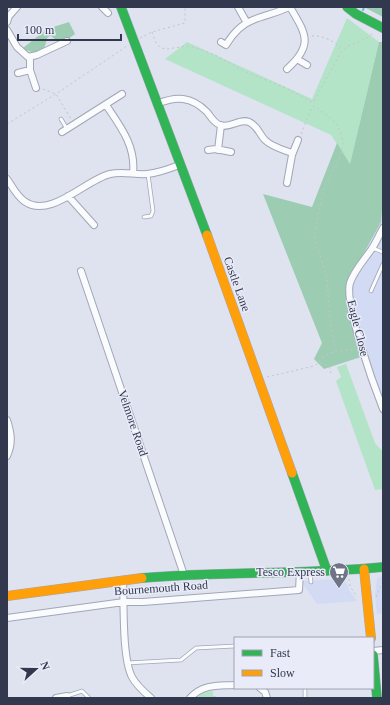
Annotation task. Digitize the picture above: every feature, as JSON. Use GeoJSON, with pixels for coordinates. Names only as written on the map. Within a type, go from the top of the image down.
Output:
{"type":"FeatureCollection","features":[{"type":"Feature","properties":{"kind":"street"},"geometry":{"type":"LineString","coordinates":[[7,22],[16,7]]}},
{"type":"Feature","properties":{"kind":"street"},"geometry":{"type":"LineString","coordinates":[[102,7],[108,13]]}},
{"type":"Feature","properties":{"kind":"street","name":"Castle Lane"},"geometry":{"type":"LineString","coordinates":[[121,7],[259,380],[327,571]]}},
{"type":"Feature","properties":{"kind":"street"},"geometry":{"type":"LineString","coordinates":[[238,7],[247,23]]}},
{"type":"Feature","properties":{"kind":"street"},"geometry":{"type":"LineString","coordinates":[[221,42],[226,45],[235,33],[254,19],[279,12],[289,7],[303,30],[305,43],[297,59],[287,69]]}},
{"type":"Feature","properties":{"kind":"street"},"geometry":{"type":"LineString","coordinates":[[347,7],[356,14],[381,26]]}},
{"type":"Feature","properties":{"kind":"street"},"geometry":{"type":"LineString","coordinates":[[7,30],[17,47],[26,56],[30,57],[40,54],[67,41]]}},
{"type":"Feature","properties":{"kind":"street"},"geometry":{"type":"LineString","coordinates":[[30,57],[30,70],[36,88]]}},
{"type":"Feature","properties":{"kind":"street"},"geometry":{"type":"LineString","coordinates":[[297,59],[307,65]]}},
{"type":"Feature","properties":{"kind":"street"},"geometry":{"type":"LineString","coordinates":[[18,73],[30,70]]}},
{"type":"Feature","properties":{"kind":"street"},"geometry":{"type":"LineString","coordinates":[[65,130],[122,94]]}},
{"type":"Feature","properties":{"kind":"street"},"geometry":{"type":"LineString","coordinates":[[157,104],[172,98],[188,100],[197,104],[215,122],[221,125],[234,124],[242,121],[248,122],[255,126],[266,141],[292,153]]}},
{"type":"Feature","properties":{"kind":"street"},"geometry":{"type":"LineString","coordinates":[[106,105],[131,148],[133,173]]}},
{"type":"Feature","properties":{"kind":"street"},"geometry":{"type":"LineString","coordinates":[[218,150],[221,125]]}},
{"type":"Feature","properties":{"kind":"street"},"geometry":{"type":"LineString","coordinates":[[287,183],[292,153],[298,140]]}},
{"type":"Feature","properties":{"kind":"street"},"geometry":{"type":"LineString","coordinates":[[208,150],[231,152]]}},
{"type":"Feature","properties":{"kind":"street"},"geometry":{"type":"LineString","coordinates":[[7,179],[19,197],[30,204],[43,206],[56,202],[104,176],[114,173],[148,174],[166,170],[179,164]]}},
{"type":"Feature","properties":{"kind":"street"},"geometry":{"type":"LineString","coordinates":[[68,196],[94,225]]}},
{"type":"Feature","properties":{"kind":"street","name":"Eagle Close"},"geometry":{"type":"LineString","coordinates":[[383,228],[353,277],[349,291],[352,313],[383,409]]}},
{"type":"Feature","properties":{"kind":"street","name":"Velmore Road"},"geometry":{"type":"LineString","coordinates":[[81,271],[184,575]]}},
{"type":"Feature","properties":{"kind":"street"},"geometry":{"type":"LineString","coordinates":[[7,420],[12,438],[7,456]]}},
{"type":"Feature","properties":{"kind":"street","name":"Bournemouth Road"},"geometry":{"type":"LineString","coordinates":[[7,596],[124,580],[184,575],[327,571],[364,569],[383,566]]}},
{"type":"Feature","properties":{"kind":"street"},"geometry":{"type":"LineString","coordinates":[[364,569],[371,637]]}},
{"type":"Feature","properties":{"kind":"street","name":"Bournemouth Road"},"geometry":{"type":"LineString","coordinates":[[7,618],[124,602],[144,602],[299,590],[300,571]]}},
{"type":"Feature","properties":{"kind":"street"},"geometry":{"type":"LineString","coordinates":[[124,580],[127,663],[137,684],[151,698]]}},
{"type":"Feature","properties":{"kind":"street"},"geometry":{"type":"LineString","coordinates":[[374,660],[379,686],[377,698]]}},
{"type":"Feature","properties":{"kind":"street"},"geometry":{"type":"LineString","coordinates":[[190,698],[196,692],[204,688],[234,685]]}},
{"type":"Feature","properties":{"kind":"street"},"geometry":{"type":"LineString","coordinates":[[56,698],[66,696]]}},
{"type":"Feature","properties":{"kind":"lane"},"geometry":{"type":"LineString","coordinates":[[61,119],[65,130]]}},
{"type":"Feature","properties":{"kind":"lane"},"geometry":{"type":"LineString","coordinates":[[144,217],[151,216],[153,211],[148,174]]}},
{"type":"Feature","properties":{"kind":"lane"},"geometry":{"type":"LineString","coordinates":[[372,248],[383,252]]}},
{"type":"Feature","properties":{"kind":"lane"},"geometry":{"type":"LineString","coordinates":[[371,291],[383,264]]}},
{"type":"Feature","properties":{"kind":"lane"},"geometry":{"type":"LineString","coordinates":[[310,571],[311,582]]}},
{"type":"Feature","properties":{"kind":"lane"},"geometry":{"type":"LineString","coordinates":[[127,663],[181,660],[196,648],[234,646]]}},
{"type":"Feature","properties":{"kind":"lane"},"geometry":{"type":"LineString","coordinates":[[66,696],[82,691],[89,698]]}},
{"type":"Feature","properties":{"kind":"path"},"geometry":{"type":"LineString","coordinates":[[7,124],[56,94],[134,41],[152,32],[185,23],[186,7]]}},
{"type":"Feature","properties":{"kind":"path"},"geometry":{"type":"LineString","coordinates":[[312,102],[344,49],[372,35],[381,26]]}},
{"type":"Feature","properties":{"kind":"path"},"geometry":{"type":"LineString","coordinates":[[152,32],[156,43],[160,48],[166,49],[188,46],[197,48],[239,69],[288,89],[312,102],[313,106],[306,120],[303,131],[296,138],[298,140]]}},
{"type":"Feature","properties":{"kind":"path"},"geometry":{"type":"LineString","coordinates":[[305,36],[317,36],[335,43],[344,49]]}},
{"type":"Feature","properties":{"kind":"path"},"geometry":{"type":"LineString","coordinates":[[36,88],[39,87],[56,94],[75,124]]}},
{"type":"Feature","properties":{"kind":"path"},"geometry":{"type":"LineString","coordinates":[[313,106],[317,107],[335,122],[340,129],[343,138],[341,155],[323,190],[314,236],[327,280],[330,320],[336,351]]}},
{"type":"Feature","properties":{"kind":"path"},"geometry":{"type":"LineString","coordinates":[[259,380],[314,366],[319,363],[322,358],[336,351],[363,349]]}},
{"type":"Feature","properties":{"kind":"path"},"geometry":{"type":"LineString","coordinates":[[319,363],[329,366],[331,373]]}},
{"type":"Feature","properties":{"kind":"path"},"geometry":{"type":"LineString","coordinates":[[348,570],[350,586],[359,599]]}},
{"type":"Feature","properties":{"kind":"path"},"geometry":{"type":"LineString","coordinates":[[375,599],[383,581]]}},
{"type":"Feature","properties":{"kind":"path"},"geometry":{"type":"LineString","coordinates":[[375,586],[380,587]]}},
{"type":"Feature","properties":{"kind":"shaded area"},"geometry":{"type":"Polygon","coordinates":[[[383,200],[383,418],[361,357],[347,299],[347,283],[381,222],[383,200]]]}},
{"type":"Feature","properties":{"kind":"shaded area"},"geometry":{"type":"Polygon","coordinates":[[[383,576],[383,613],[377,614],[375,594],[377,578],[383,576]]]}},
{"type":"Feature","properties":{"kind":"shaded area"},"geometry":{"type":"Polygon","coordinates":[[[343,579],[357,601],[317,604],[301,581],[343,579]]]}},
{"type":"Feature","properties":{"kind":"green space"},"geometry":{"type":"Polygon","coordinates":[[[364,7],[383,7],[383,17],[364,7]]]}},
{"type":"Feature","properties":{"kind":"green space"},"geometry":{"type":"Polygon","coordinates":[[[347,18],[379,42],[350,164],[331,135],[165,59],[187,42],[312,99],[347,18]]]}},
{"type":"Feature","properties":{"kind":"green space"},"geometry":{"type":"Polygon","coordinates":[[[69,22],[75,34],[68,39],[57,41],[51,36],[48,37],[43,49],[38,52],[32,52],[23,48],[47,29],[69,22]]]}},
{"type":"Feature","properties":{"kind":"green space"},"geometry":{"type":"Polygon","coordinates":[[[379,42],[383,42],[383,200],[381,222],[348,282],[347,299],[361,357],[324,369],[314,359],[322,343],[263,194],[312,207],[337,143],[350,164],[379,42]]]}},
{"type":"Feature","properties":{"kind":"green space"},"geometry":{"type":"Polygon","coordinates":[[[346,364],[375,443],[383,452],[383,489],[375,490],[336,381],[341,377],[337,367],[346,364]]]}},
{"type":"Feature","properties":{"kind":"green space"},"geometry":{"type":"Polygon","coordinates":[[[213,691],[213,696],[216,696],[216,698],[197,698],[204,693],[213,691]]]}},
{"type":"Feature","properties":{"kind":"traffic: fast"},"geometry":{"type":"LineString","coordinates":[[121,7],[207,235]]}},
{"type":"Feature","properties":{"kind":"traffic: fast"},"geometry":{"type":"LineString","coordinates":[[347,7],[356,14],[383,28]]}},
{"type":"Feature","properties":{"kind":"traffic: fast"},"geometry":{"type":"LineString","coordinates":[[292,473],[327,571]]}},
{"type":"Feature","properties":{"kind":"traffic: fast"},"geometry":{"type":"LineString","coordinates":[[142,578],[202,574],[323,571],[383,567]]}},
{"type":"Feature","properties":{"kind":"traffic: fast"},"geometry":{"type":"LineString","coordinates":[[374,666],[377,698]]}},
{"type":"Feature","properties":{"kind":"traffic: slow"},"geometry":{"type":"LineString","coordinates":[[207,235],[292,473]]}},
{"type":"Feature","properties":{"kind":"traffic: slow"},"geometry":{"type":"LineString","coordinates":[[364,569],[371,637]]}},
{"type":"Feature","properties":{"kind":"traffic: slow"},"geometry":{"type":"LineString","coordinates":[[7,596],[142,578]]}},
{"type":"Feature","properties":{"kind":"place","name":"Tesco Express"},"geometry":{"type":"Point","coordinates":[339,589]}}]}
